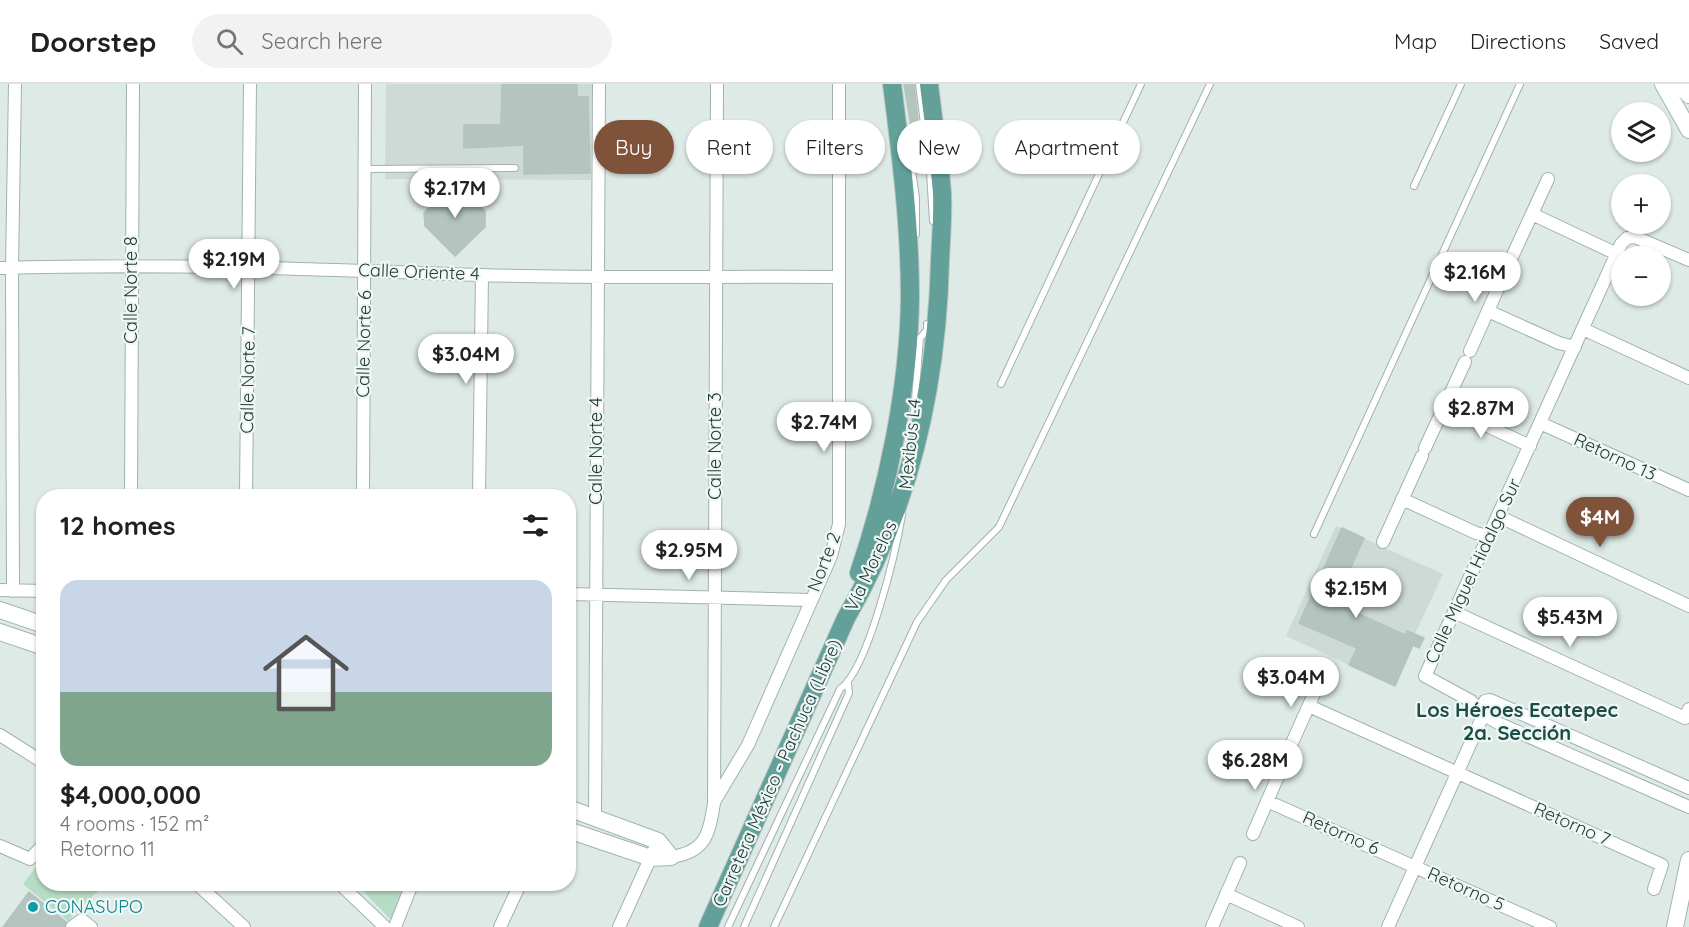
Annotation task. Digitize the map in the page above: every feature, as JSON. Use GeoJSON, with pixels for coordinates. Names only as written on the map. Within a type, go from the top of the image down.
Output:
{"type":"FeatureCollection","features":[{"type":"Feature","properties":{"kind":"main road","name":"Vía Morelos"},"geometry":{"type":"LineString","coordinates":[[846,618],[878,517],[902,392],[910,298],[906,194],[892,84]]}},
{"type":"Feature","properties":{"kind":"main road","name":"Vía Morelos"},"geometry":{"type":"LineString","coordinates":[[846,618],[870,577],[908,478],[928,395],[939,305],[942,194],[929,84]]}},
{"type":"Feature","properties":{"kind":"main road","name":"Carretera México - Pachuca (Libre)"},"geometry":{"type":"LineString","coordinates":[[708,927],[846,618]]}},
{"type":"Feature","properties":{"kind":"street"},"geometry":{"type":"LineString","coordinates":[[13,591],[6,268],[15,84]]}},
{"type":"Feature","properties":{"kind":"street","name":"Calle Norte 8"},"geometry":{"type":"LineString","coordinates":[[131,489],[130,266],[133,84]]}},
{"type":"Feature","properties":{"kind":"street","name":"Calle Norte 7"},"geometry":{"type":"LineString","coordinates":[[246,489],[250,84]]}},
{"type":"Feature","properties":{"kind":"street","name":"Calle Norte 6"},"geometry":{"type":"LineString","coordinates":[[363,489],[365,84]]}},
{"type":"Feature","properties":{"kind":"street","name":"Calle Norte 4"},"geometry":{"type":"LineString","coordinates":[[595,817],[599,84]]}},
{"type":"Feature","properties":{"kind":"street","name":"Calle Norte 3"},"geometry":{"type":"LineString","coordinates":[[671,856],[693,852],[706,839],[714,803],[717,84]]}},
{"type":"Feature","properties":{"kind":"street","name":"Norte 2"},"geometry":{"type":"LineString","coordinates":[[714,803],[748,745],[831,556],[839,524],[839,84]]}},
{"type":"Feature","properties":{"kind":"street"},"geometry":{"type":"LineString","coordinates":[[1663,84],[1689,130]]}},
{"type":"Feature","properties":{"kind":"street"},"geometry":{"type":"LineString","coordinates":[[1678,84],[1689,95]]}},
{"type":"Feature","properties":{"kind":"street"},"geometry":{"type":"LineString","coordinates":[[1383,542],[1548,179]]}},
{"type":"Feature","properties":{"kind":"street"},"geometry":{"type":"LineString","coordinates":[[1532,214],[1611,251]]}},
{"type":"Feature","properties":{"kind":"street","name":"Calle Miguel Hidalgo Sur"},"geometry":{"type":"LineString","coordinates":[[1622,246],[1627,238],[1635,237],[1656,246]]}},
{"type":"Feature","properties":{"kind":"street","name":"Calle Miguel Hidalgo Sur"},"geometry":{"type":"LineString","coordinates":[[1671,252],[1689,260]]}},
{"type":"Feature","properties":{"kind":"street","name":"Calle Oriente 4"},"geometry":{"type":"LineString","coordinates":[[6,268],[130,266],[365,270],[482,275],[838,277]]}},
{"type":"Feature","properties":{"kind":"street","name":"Calle Miguel Hidalgo Sur"},"geometry":{"type":"LineString","coordinates":[[1471,701],[1425,676],[1611,267]]}},
{"type":"Feature","properties":{"kind":"street"},"geometry":{"type":"LineString","coordinates":[[479,489],[482,275]]}},
{"type":"Feature","properties":{"kind":"street"},"geometry":{"type":"LineString","coordinates":[[1488,311],[1559,343],[1575,347]]}},
{"type":"Feature","properties":{"kind":"street"},"geometry":{"type":"LineString","coordinates":[[1583,329],[1689,378]]}},
{"type":"Feature","properties":{"kind":"street"},"geometry":{"type":"LineString","coordinates":[[1445,406],[1530,446]]}},
{"type":"Feature","properties":{"kind":"street","name":"Retorno 13"},"geometry":{"type":"LineString","coordinates":[[1540,423],[1689,490]]}},
{"type":"Feature","properties":{"kind":"street"},"geometry":{"type":"LineString","coordinates":[[1402,499],[1476,533],[1489,536]]}},
{"type":"Feature","properties":{"kind":"street"},"geometry":{"type":"LineString","coordinates":[[1498,516],[1689,606]]}},
{"type":"Feature","properties":{"kind":"street"},"geometry":{"type":"LineString","coordinates":[[0,590],[36,591]]}},
{"type":"Feature","properties":{"kind":"street"},"geometry":{"type":"LineString","coordinates":[[576,594],[810,600]]}},
{"type":"Feature","properties":{"kind":"street"},"geometry":{"type":"LineString","coordinates":[[0,610],[36,623]]}},
{"type":"Feature","properties":{"kind":"street"},"geometry":{"type":"LineString","coordinates":[[1455,612],[1685,717],[1689,709]]}},
{"type":"Feature","properties":{"kind":"street"},"geometry":{"type":"LineString","coordinates":[[0,632],[36,644]]}},
{"type":"Feature","properties":{"kind":"street"},"geometry":{"type":"LineString","coordinates":[[1292,743],[1318,686]]}},
{"type":"Feature","properties":{"kind":"street"},"geometry":{"type":"LineString","coordinates":[[1388,927],[1490,700]]}},
{"type":"Feature","properties":{"kind":"street"},"geometry":{"type":"LineString","coordinates":[[1471,701],[1490,700],[1689,788]]}},
{"type":"Feature","properties":{"kind":"street"},"geometry":{"type":"LineString","coordinates":[[1471,701],[1484,715],[1689,807]]}},
{"type":"Feature","properties":{"kind":"street"},"geometry":{"type":"LineString","coordinates":[[1309,706],[1458,772]]}},
{"type":"Feature","properties":{"kind":"street"},"geometry":{"type":"LineString","coordinates":[[0,735],[36,758]]}},
{"type":"Feature","properties":{"kind":"street"},"geometry":{"type":"LineString","coordinates":[[1253,834],[1285,760]]}},
{"type":"Feature","properties":{"kind":"street"},"geometry":{"type":"LineString","coordinates":[[1642,787],[1649,771]]}},
{"type":"Feature","properties":{"kind":"street","name":"Retorno 7"},"geometry":{"type":"LineString","coordinates":[[1458,772],[1662,865],[1654,889]]}},
{"type":"Feature","properties":{"kind":"street","name":"Retorno 6"},"geometry":{"type":"LineString","coordinates":[[1267,801],[1416,866]]}},
{"type":"Feature","properties":{"kind":"street"},"geometry":{"type":"LineString","coordinates":[[576,811],[658,841],[671,856]]}},
{"type":"Feature","properties":{"kind":"street"},"geometry":{"type":"LineString","coordinates":[[576,833],[651,858],[671,856]]}},
{"type":"Feature","properties":{"kind":"street"},"geometry":{"type":"LineString","coordinates":[[619,927],[658,841]]}},
{"type":"Feature","properties":{"kind":"street"},"geometry":{"type":"LineString","coordinates":[[0,846],[30,859],[36,853]]}},
{"type":"Feature","properties":{"kind":"street"},"geometry":{"type":"LineString","coordinates":[[1675,927],[1689,860]]}},
{"type":"Feature","properties":{"kind":"street"},"geometry":{"type":"LineString","coordinates":[[1212,927],[1240,863]]}},
{"type":"Feature","properties":{"kind":"street","name":"Retorno 5"},"geometry":{"type":"LineString","coordinates":[[1416,866],[1550,927]]}},
{"type":"Feature","properties":{"kind":"street"},"geometry":{"type":"LineString","coordinates":[[205,891],[244,927]]}},
{"type":"Feature","properties":{"kind":"street"},"geometry":{"type":"LineString","coordinates":[[347,891],[385,927]]}},
{"type":"Feature","properties":{"kind":"street"},"geometry":{"type":"LineString","coordinates":[[394,927],[409,891]]}},
{"type":"Feature","properties":{"kind":"street"},"geometry":{"type":"LineString","coordinates":[[500,927],[517,891]]}},
{"type":"Feature","properties":{"kind":"street"},"geometry":{"type":"LineString","coordinates":[[1226,894],[1298,927]]}},
{"type":"Feature","properties":{"kind":"street"},"geometry":{"type":"LineString","coordinates":[[72,927],[82,920],[91,927]]}},
{"type":"Feature","properties":{"kind":"lane"},"geometry":{"type":"LineString","coordinates":[[900,84],[905,118]]}},
{"type":"Feature","properties":{"kind":"lane"},"geometry":{"type":"LineString","coordinates":[[919,84],[930,172],[933,225]]}},
{"type":"Feature","properties":{"kind":"lane"},"geometry":{"type":"LineString","coordinates":[[1001,384],[1142,84]]}},
{"type":"Feature","properties":{"kind":"lane"},"geometry":{"type":"LineString","coordinates":[[774,927],[917,622],[946,580],[999,526],[1210,84]]}},
{"type":"Feature","properties":{"kind":"lane"},"geometry":{"type":"LineString","coordinates":[[1414,186],[1461,84]]}},
{"type":"Feature","properties":{"kind":"lane"},"geometry":{"type":"LineString","coordinates":[[1314,534],[1520,84]]}},
{"type":"Feature","properties":{"kind":"lane"},"geometry":{"type":"LineString","coordinates":[[365,169],[515,168]]}},
{"type":"Feature","properties":{"kind":"lane","name":"Mexibús L4"},"geometry":{"type":"LineString","coordinates":[[744,927],[849,693],[848,684],[879,611],[893,564],[908,478],[920,338],[916,331],[916,198],[912,174]]}},
{"type":"Feature","properties":{"kind":"lane"},"geometry":{"type":"LineString","coordinates":[[930,299],[933,236]]}},
{"type":"Feature","properties":{"kind":"lane","name":"Mexibús L4"},"geometry":{"type":"LineString","coordinates":[[920,338],[927,330],[928,320]]}},
{"type":"Feature","properties":{"kind":"lane","name":"Mexibús L4"},"geometry":{"type":"LineString","coordinates":[[728,927],[840,689],[848,684]]}},
{"type":"Feature","properties":{"kind":"shaded area"},"geometry":{"type":"Polygon","coordinates":[[[386,84],[592,84],[591,180],[385,179],[386,84]]]}},
{"type":"Feature","properties":{"kind":"shaded area"},"geometry":{"type":"Polygon","coordinates":[[[1336,526],[1443,574],[1415,634],[1424,638],[1419,648],[1413,646],[1395,686],[1286,636],[1336,526]]]}},
{"type":"Feature","properties":{"kind":"green space"},"geometry":{"type":"Polygon","coordinates":[[[36,866],[36,891],[98,891],[68,921],[23,884],[36,866]]]}},
{"type":"Feature","properties":{"kind":"green space"},"geometry":{"type":"Polygon","coordinates":[[[363,891],[406,891],[393,922],[363,891]]]}},
{"type":"Feature","properties":{"kind":"building"},"geometry":{"type":"Polygon","coordinates":[[[502,84],[577,84],[577,97],[588,97],[590,173],[524,174],[524,145],[464,148],[464,125],[501,125],[502,84]]]}},
{"type":"Feature","properties":{"kind":"building"},"geometry":{"type":"Polygon","coordinates":[[[904,84],[914,84],[918,120],[910,120],[904,84]]]}},
{"type":"Feature","properties":{"kind":"building"},"geometry":{"type":"Polygon","coordinates":[[[455,182],[485,211],[485,227],[455,256],[425,226],[424,213],[455,182]]]}},
{"type":"Feature","properties":{"kind":"building"},"geometry":{"type":"Polygon","coordinates":[[[1342,528],[1364,538],[1335,603],[1405,635],[1407,631],[1424,638],[1419,648],[1413,645],[1395,686],[1349,665],[1357,648],[1299,623],[1342,528]]]}},
{"type":"Feature","properties":{"kind":"building","name":"CONASUPO"},"geometry":{"type":"Polygon","coordinates":[[[29,892],[66,922],[64,927],[3,927],[29,892]]]}},
{"type":"Feature","properties":{"kind":"place","name":"CONASUPO"},"geometry":{"type":"Point","coordinates":[33,907]}},
{"type":"Feature","properties":{"kind":"district","name":"Los Héroes Ecatepec 2a. Sección"},"geometry":{"type":"Point","coordinates":[1517,722]}}]}
